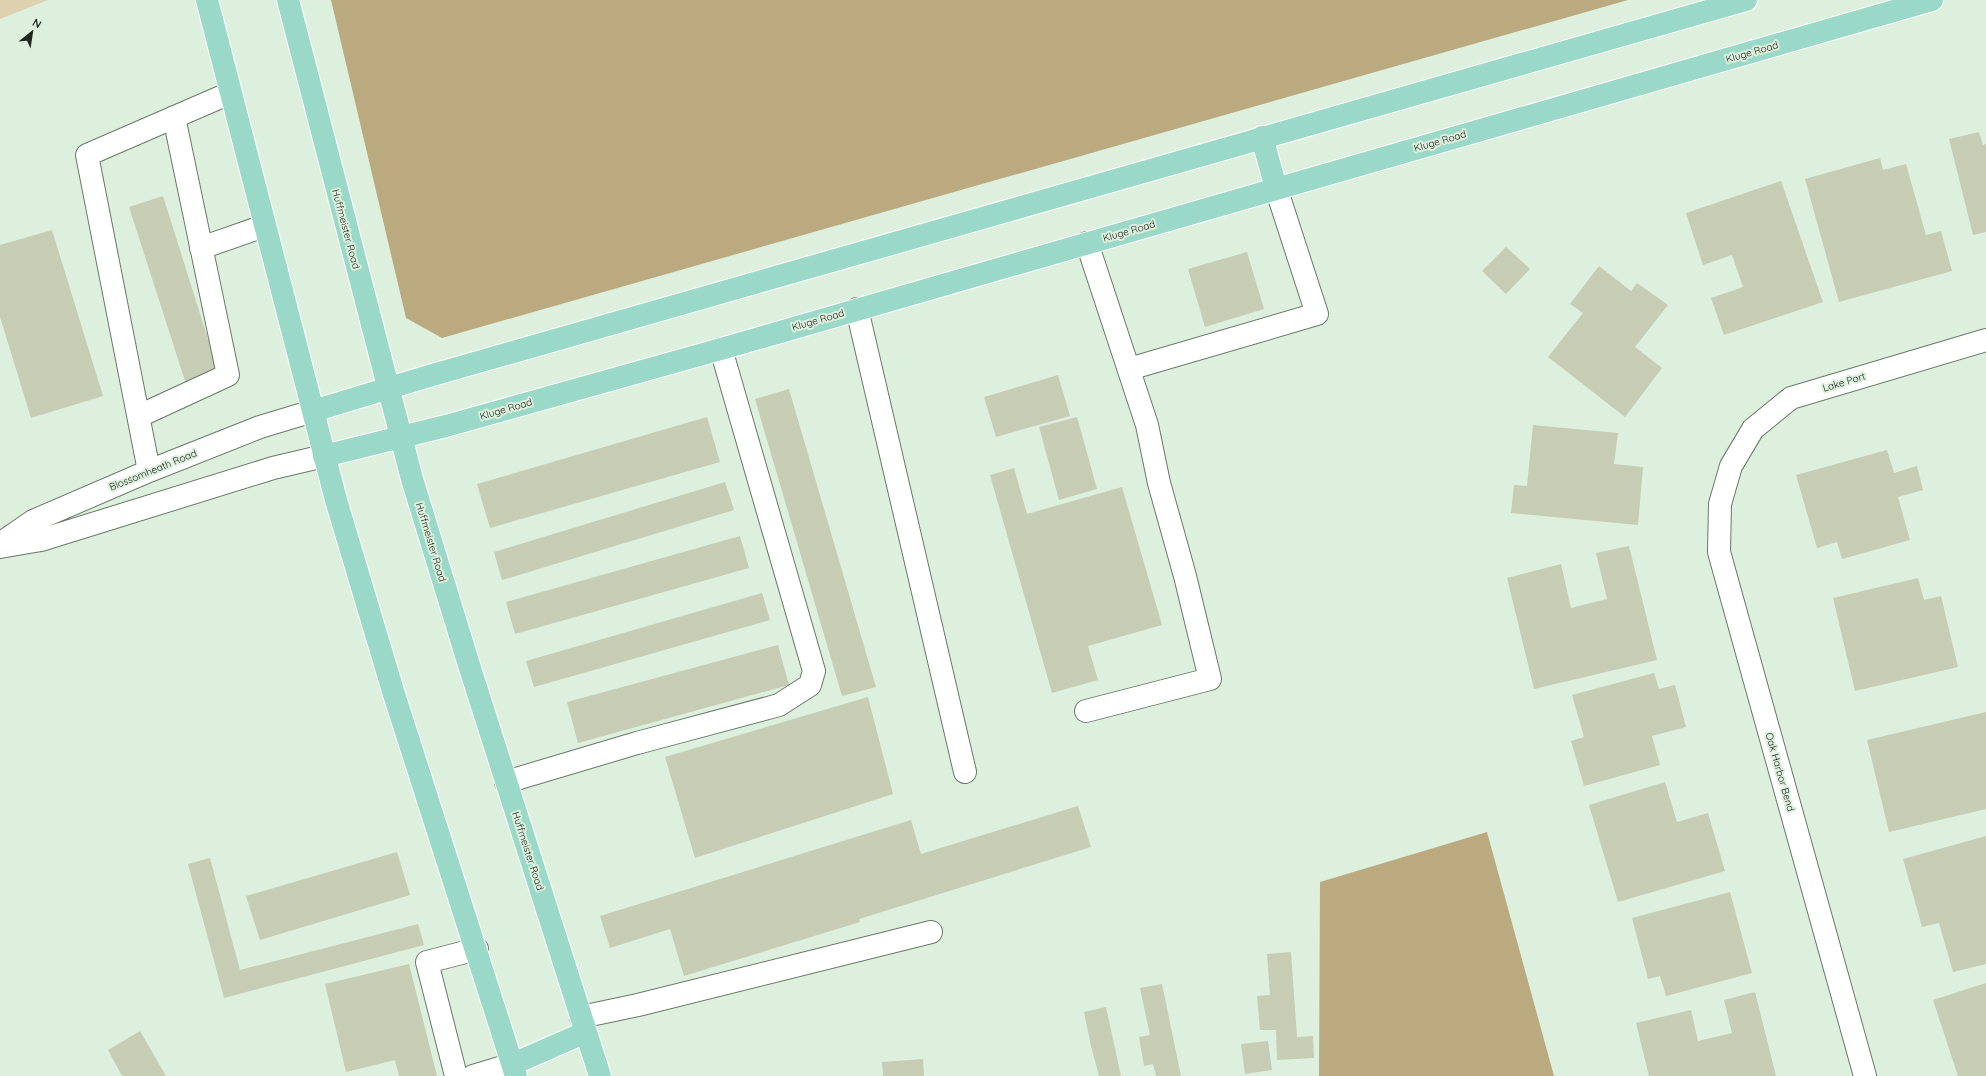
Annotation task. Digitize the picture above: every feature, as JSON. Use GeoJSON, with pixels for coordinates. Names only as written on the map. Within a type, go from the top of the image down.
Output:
{"type":"FeatureCollection","features":[{"type":"Feature","properties":{"kind":"main road"},"geometry":{"type":"LineString","coordinates":[[207,0],[264,226],[336,500],[393,691],[515,1070],[583,1024]]}},
{"type":"Feature","properties":{"kind":"main road","name":"Huffmeister Road"},"geometry":{"type":"LineString","coordinates":[[288,0],[412,478],[506,782],[600,1076]]}},
{"type":"Feature","properties":{"kind":"main road"},"geometry":{"type":"LineString","coordinates":[[313,411],[388,388],[1262,137],[1746,0]]}},
{"type":"Feature","properties":{"kind":"main road","name":"Kluge Road"},"geometry":{"type":"LineString","coordinates":[[324,456],[446,426],[722,348],[856,308],[1087,244],[1276,188],[1932,0]]}},
{"type":"Feature","properties":{"kind":"main road"},"geometry":{"type":"LineString","coordinates":[[1262,137],[1276,188]]}},
{"type":"Feature","properties":{"kind":"street"},"geometry":{"type":"LineString","coordinates":[[149,471],[87,155],[230,93]]}},
{"type":"Feature","properties":{"kind":"street"},"geometry":{"type":"LineString","coordinates":[[139,416],[228,375],[174,117]]}},
{"type":"Feature","properties":{"kind":"street"},"geometry":{"type":"LineString","coordinates":[[1129,368],[1317,314],[1276,188]]}},
{"type":"Feature","properties":{"kind":"street"},"geometry":{"type":"LineString","coordinates":[[201,248],[264,226]]}},
{"type":"Feature","properties":{"kind":"street"},"geometry":{"type":"LineString","coordinates":[[1086,710],[1210,679],[1185,576],[1159,483],[1147,425],[1087,244]]}},
{"type":"Feature","properties":{"kind":"street"},"geometry":{"type":"LineString","coordinates":[[856,308],[965,772]]}},
{"type":"Feature","properties":{"kind":"street","name":"Lake Port"},"geometry":{"type":"LineString","coordinates":[[1731,466],[1753,429],[1791,398],[1986,340]]}},
{"type":"Feature","properties":{"kind":"street"},"geometry":{"type":"LineString","coordinates":[[506,782],[637,743],[779,705],[810,685],[814,671],[722,348]]}},
{"type":"Feature","properties":{"kind":"street","name":"Blossomheath Road"},"geometry":{"type":"LineString","coordinates":[[0,545],[33,521],[149,471],[260,427],[313,411]]}},
{"type":"Feature","properties":{"kind":"street","name":"Blossomheath Road"},"geometry":{"type":"LineString","coordinates":[[0,545],[41,540],[273,468],[324,456]]}},
{"type":"Feature","properties":{"kind":"street","name":"Oak Harbor Bend"},"geometry":{"type":"LineString","coordinates":[[1731,466],[1720,504],[1718,552],[1865,1076]]}},
{"type":"Feature","properties":{"kind":"street"},"geometry":{"type":"LineString","coordinates":[[583,1024],[638,1005],[931,932]]}},
{"type":"Feature","properties":{"kind":"street"},"geometry":{"type":"LineString","coordinates":[[456,1076],[427,962],[477,949]]}},
{"type":"Feature","properties":{"kind":"street"},"geometry":{"type":"LineString","coordinates":[[473,1076],[515,1070]]}},
{"type":"Feature","properties":{"kind":"shaded area"},"geometry":{"type":"Polygon","coordinates":[[[0,0],[48,0],[0,19],[0,0]]]}},
{"type":"Feature","properties":{"kind":"shaded area"},"geometry":{"type":"Polygon","coordinates":[[[331,0],[1628,0],[442,338],[406,318],[331,0]]]}},
{"type":"Feature","properties":{"kind":"shaded area"},"geometry":{"type":"Polygon","coordinates":[[[1487,832],[1554,1076],[1319,1076],[1320,882],[1487,832]]]}},
{"type":"Feature","properties":{"kind":"building"},"geometry":{"type":"Polygon","coordinates":[[[1979,132],[1983,145],[1986,144],[1986,232],[1973,235],[1949,139],[1979,132]]]}},
{"type":"Feature","properties":{"kind":"building"},"geometry":{"type":"Polygon","coordinates":[[[1880,158],[1883,170],[1906,164],[1926,235],[1941,231],[1952,271],[1839,302],[1805,179],[1880,158]]]}},
{"type":"Feature","properties":{"kind":"building"},"geometry":{"type":"Polygon","coordinates":[[[1781,181],[1823,302],[1724,335],[1711,298],[1743,287],[1732,255],[1703,265],[1686,213],[1781,181]]]}},
{"type":"Feature","properties":{"kind":"building"},"geometry":{"type":"Polygon","coordinates":[[[163,196],[219,374],[186,384],[129,207],[163,196]]]}},
{"type":"Feature","properties":{"kind":"building"},"geometry":{"type":"Polygon","coordinates":[[[52,230],[103,396],[31,418],[0,317],[0,245],[52,230]]]}},
{"type":"Feature","properties":{"kind":"building"},"geometry":{"type":"Polygon","coordinates":[[[1506,247],[1530,269],[1506,294],[1482,271],[1506,247]]]}},
{"type":"Feature","properties":{"kind":"building"},"geometry":{"type":"Polygon","coordinates":[[[1247,252],[1264,309],[1205,327],[1188,269],[1247,252]]]}},
{"type":"Feature","properties":{"kind":"building"},"geometry":{"type":"Polygon","coordinates":[[[1599,266],[1631,291],[1637,283],[1668,305],[1635,347],[1662,368],[1625,417],[1548,357],[1583,313],[1570,304],[1599,266]]]}},
{"type":"Feature","properties":{"kind":"building"},"geometry":{"type":"Polygon","coordinates":[[[1058,375],[1070,416],[996,437],[984,397],[1058,375]]]}},
{"type":"Feature","properties":{"kind":"building"},"geometry":{"type":"Polygon","coordinates":[[[789,389],[876,687],[842,696],[755,399],[789,389]]]}},
{"type":"Feature","properties":{"kind":"building"},"geometry":{"type":"Polygon","coordinates":[[[707,417],[720,462],[490,528],[477,484],[707,417]]]}},
{"type":"Feature","properties":{"kind":"building"},"geometry":{"type":"Polygon","coordinates":[[[1077,417],[1097,489],[1059,500],[1039,427],[1077,417]]]}},
{"type":"Feature","properties":{"kind":"building"},"geometry":{"type":"Polygon","coordinates":[[[1533,425],[1618,433],[1614,464],[1643,467],[1638,525],[1511,513],[1514,485],[1527,486],[1533,425]]]}},
{"type":"Feature","properties":{"kind":"building"},"geometry":{"type":"Polygon","coordinates":[[[1887,450],[1894,473],[1917,466],[1923,490],[1898,497],[1910,540],[1842,559],[1837,542],[1817,548],[1796,475],[1887,450]]]}},
{"type":"Feature","properties":{"kind":"building"},"geometry":{"type":"Polygon","coordinates":[[[1014,468],[1027,514],[1122,487],[1162,625],[1088,646],[1098,680],[1052,693],[990,475],[1014,468]]]}},
{"type":"Feature","properties":{"kind":"building"},"geometry":{"type":"Polygon","coordinates":[[[725,482],[734,510],[502,580],[494,552],[725,482]]]}},
{"type":"Feature","properties":{"kind":"building"},"geometry":{"type":"Polygon","coordinates":[[[740,536],[749,568],[515,634],[506,602],[740,536]]]}},
{"type":"Feature","properties":{"kind":"building"},"geometry":{"type":"Polygon","coordinates":[[[1629,546],[1657,660],[1534,689],[1507,578],[1561,564],[1571,608],[1607,599],[1596,553],[1629,546]]]}},
{"type":"Feature","properties":{"kind":"building"},"geometry":{"type":"Polygon","coordinates":[[[1918,578],[1924,600],[1941,596],[1958,667],[1855,691],[1833,598],[1918,578]]]}},
{"type":"Feature","properties":{"kind":"building"},"geometry":{"type":"Polygon","coordinates":[[[762,593],[770,620],[534,687],[526,661],[762,593]]]}},
{"type":"Feature","properties":{"kind":"building"},"geometry":{"type":"Polygon","coordinates":[[[778,645],[789,685],[578,743],[567,702],[778,645]]]}},
{"type":"Feature","properties":{"kind":"building"},"geometry":{"type":"Polygon","coordinates":[[[1654,673],[1659,689],[1675,685],[1686,727],[1652,736],[1660,765],[1584,786],[1571,741],[1584,737],[1572,695],[1654,673]]]}},
{"type":"Feature","properties":{"kind":"building"},"geometry":{"type":"Polygon","coordinates":[[[868,697],[893,794],[695,858],[665,757],[868,697]]]}},
{"type":"Feature","properties":{"kind":"building"},"geometry":{"type":"Polygon","coordinates":[[[1986,712],[1986,809],[1889,832],[1867,740],[1986,712]]]}},
{"type":"Feature","properties":{"kind":"building"},"geometry":{"type":"Polygon","coordinates":[[[1665,782],[1677,822],[1708,813],[1725,871],[1618,902],[1589,805],[1665,782]]]}},
{"type":"Feature","properties":{"kind":"building"},"geometry":{"type":"Polygon","coordinates":[[[1078,806],[1091,847],[859,919],[860,922],[684,976],[670,929],[610,948],[600,916],[911,820],[921,854],[1078,806]]]}},
{"type":"Feature","properties":{"kind":"building"},"geometry":{"type":"Polygon","coordinates":[[[1986,836],[1986,964],[1953,972],[1939,923],[1922,927],[1903,859],[1986,836]]]}},
{"type":"Feature","properties":{"kind":"building"},"geometry":{"type":"Polygon","coordinates":[[[397,852],[410,895],[260,940],[246,896],[397,852]]]}},
{"type":"Feature","properties":{"kind":"building"},"geometry":{"type":"Polygon","coordinates":[[[210,858],[240,970],[418,924],[424,945],[224,998],[188,864],[210,858]]]}},
{"type":"Feature","properties":{"kind":"building"},"geometry":{"type":"Polygon","coordinates":[[[1730,892],[1752,973],[1666,996],[1660,976],[1648,979],[1632,918],[1730,892]]]}},
{"type":"Feature","properties":{"kind":"building"},"geometry":{"type":"Polygon","coordinates":[[[1291,952],[1297,1037],[1313,1036],[1314,1058],[1277,1060],[1276,1030],[1260,1030],[1257,996],[1270,995],[1267,954],[1291,952]]]}},
{"type":"Feature","properties":{"kind":"building"},"geometry":{"type":"Polygon","coordinates":[[[409,964],[437,1076],[399,1076],[395,1060],[346,1072],[325,984],[409,964]]]}},
{"type":"Feature","properties":{"kind":"building"},"geometry":{"type":"Polygon","coordinates":[[[1986,983],[1986,1076],[1958,1076],[1933,1000],[1986,983]]]}},
{"type":"Feature","properties":{"kind":"building"},"geometry":{"type":"Polygon","coordinates":[[[1162,984],[1181,1076],[1156,1076],[1153,1064],[1144,1066],[1139,1037],[1150,1035],[1140,988],[1162,984]]]}},
{"type":"Feature","properties":{"kind":"building"},"geometry":{"type":"Polygon","coordinates":[[[1755,992],[1776,1076],[1649,1076],[1636,1023],[1691,1010],[1698,1041],[1732,1033],[1724,1000],[1755,992]]]}},
{"type":"Feature","properties":{"kind":"building"},"geometry":{"type":"Polygon","coordinates":[[[1106,1007],[1121,1076],[1099,1076],[1091,1046],[1084,1012],[1106,1007]]]}},
{"type":"Feature","properties":{"kind":"building"},"geometry":{"type":"Polygon","coordinates":[[[140,1031],[166,1076],[122,1076],[108,1050],[140,1031]]]}},
{"type":"Feature","properties":{"kind":"building"},"geometry":{"type":"Polygon","coordinates":[[[1268,1041],[1272,1070],[1245,1074],[1241,1044],[1268,1041]]]}},
{"type":"Feature","properties":{"kind":"building"},"geometry":{"type":"Polygon","coordinates":[[[923,1059],[924,1076],[883,1076],[882,1062],[923,1059]]]}}]}
